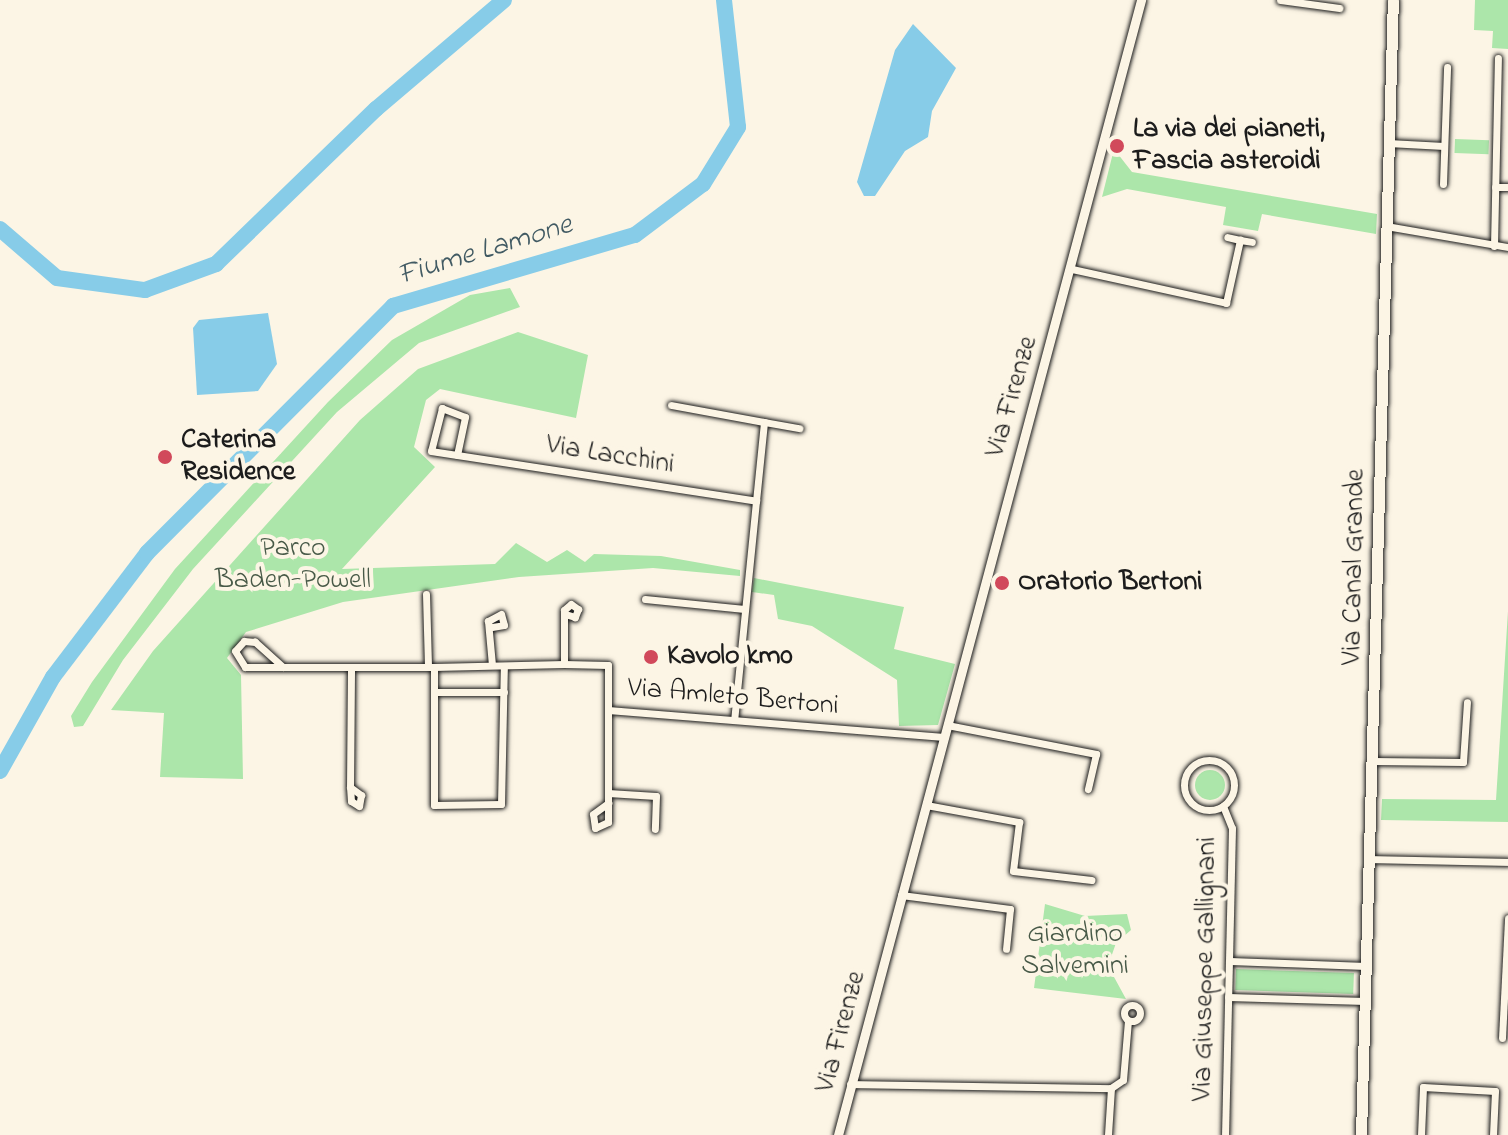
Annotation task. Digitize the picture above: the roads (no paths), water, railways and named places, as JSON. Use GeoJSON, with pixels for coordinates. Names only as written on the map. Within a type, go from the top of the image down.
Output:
{"type":"FeatureCollection","features":[{"type":"Feature","properties":{"kind":"main road","name":"Via Canal Grande"},"geometry":{"type":"LineString","coordinates":[[1361,1135],[1393,0]]}},
{"type":"Feature","properties":{"kind":"street","name":"Via Firenze"},"geometry":{"type":"LineString","coordinates":[[838,1135],[1072,269],[1141,0]]}},
{"type":"Feature","properties":{"kind":"street"},"geometry":{"type":"LineString","coordinates":[[1280,0],[1339,8]]}},
{"type":"Feature","properties":{"kind":"street"},"geometry":{"type":"LineString","coordinates":[[1494,246],[1498,58]]}},
{"type":"Feature","properties":{"kind":"street"},"geometry":{"type":"LineString","coordinates":[[1443,184],[1447,67]]}},
{"type":"Feature","properties":{"kind":"street"},"geometry":{"type":"LineString","coordinates":[[1496,106],[1508,107]]}},
{"type":"Feature","properties":{"kind":"street"},"geometry":{"type":"LineString","coordinates":[[1388,143],[1444,146]]}},
{"type":"Feature","properties":{"kind":"street"},"geometry":{"type":"LineString","coordinates":[[1495,187],[1508,187]]}},
{"type":"Feature","properties":{"kind":"street"},"geometry":{"type":"LineString","coordinates":[[1386,226],[1508,247]]}},
{"type":"Feature","properties":{"kind":"street"},"geometry":{"type":"LineString","coordinates":[[1227,237],[1252,242]]}},
{"type":"Feature","properties":{"kind":"street"},"geometry":{"type":"LineString","coordinates":[[1072,269],[1226,303],[1240,240]]}},
{"type":"Feature","properties":{"kind":"street"},"geometry":{"type":"LineString","coordinates":[[671,405],[799,428]]}},
{"type":"Feature","properties":{"kind":"street","name":"Via Lacchini"},"geometry":{"type":"LineString","coordinates":[[457,455],[465,417],[442,408],[429,447],[457,455],[756,501]]}},
{"type":"Feature","properties":{"kind":"street"},"geometry":{"type":"LineString","coordinates":[[734,720],[764,422]]}},
{"type":"Feature","properties":{"kind":"street"},"geometry":{"type":"LineString","coordinates":[[426,594],[434,692],[434,805],[501,804],[504,666]]}},
{"type":"Feature","properties":{"kind":"street"},"geometry":{"type":"LineString","coordinates":[[645,599],[745,609]]}},
{"type":"Feature","properties":{"kind":"street"},"geometry":{"type":"LineString","coordinates":[[564,664],[565,614]]}},
{"type":"Feature","properties":{"kind":"street"},"geometry":{"type":"LineString","coordinates":[[492,627],[492,665]]}},
{"type":"Feature","properties":{"kind":"street","name":"Via Amleto Bertoni"},"geometry":{"type":"LineString","coordinates":[[283,667],[255,642],[239,644],[240,665],[261,668],[608,665],[608,710],[944,737]]}},
{"type":"Feature","properties":{"kind":"street"},"geometry":{"type":"LineString","coordinates":[[350,787],[351,667]]}},
{"type":"Feature","properties":{"kind":"street"},"geometry":{"type":"LineString","coordinates":[[434,692],[504,692]]}},
{"type":"Feature","properties":{"kind":"street"},"geometry":{"type":"LineString","coordinates":[[1373,761],[1463,762],[1467,702]]}},
{"type":"Feature","properties":{"kind":"street"},"geometry":{"type":"LineString","coordinates":[[608,710],[608,803]]}},
{"type":"Feature","properties":{"kind":"street"},"geometry":{"type":"LineString","coordinates":[[947,725],[1096,754],[1088,789]]}},
{"type":"Feature","properties":{"kind":"street","name":"Via Giuseppe Gallignani"},"geometry":{"type":"LineString","coordinates":[[1212,760],[1227,768],[1232,793],[1223,806],[1200,808],[1188,799],[1184,784],[1196,764],[1212,760]]}},
{"type":"Feature","properties":{"kind":"street"},"geometry":{"type":"LineString","coordinates":[[608,793],[656,796],[655,829]]}},
{"type":"Feature","properties":{"kind":"street"},"geometry":{"type":"LineString","coordinates":[[926,805],[1019,822],[1013,871],[1091,880]]}},
{"type":"Feature","properties":{"kind":"street","name":"Via Giuseppe Gallignani"},"geometry":{"type":"LineString","coordinates":[[1223,806],[1232,828],[1225,1135]]}},
{"type":"Feature","properties":{"kind":"street"},"geometry":{"type":"LineString","coordinates":[[1370,859],[1508,862]]}},
{"type":"Feature","properties":{"kind":"street"},"geometry":{"type":"LineString","coordinates":[[901,895],[1010,909],[1006,949]]}},
{"type":"Feature","properties":{"kind":"street"},"geometry":{"type":"LineString","coordinates":[[1502,1038],[1508,918]]}},
{"type":"Feature","properties":{"kind":"street"},"geometry":{"type":"LineString","coordinates":[[1230,961],[1366,966]]}},
{"type":"Feature","properties":{"kind":"street"},"geometry":{"type":"LineString","coordinates":[[1228,997],[1366,1001]]}},
{"type":"Feature","properties":{"kind":"street"},"geometry":{"type":"LineString","coordinates":[[850,1084],[1111,1088],[1123,1080],[1128,1021]]}},
{"type":"Feature","properties":{"kind":"street"},"geometry":{"type":"LineString","coordinates":[[1421,1135],[1423,1087],[1495,1091],[1493,1135]]}},
{"type":"Feature","properties":{"kind":"street"},"geometry":{"type":"LineString","coordinates":[[1108,1135],[1111,1088]]}},
{"type":"Feature","properties":{"kind":"water"},"geometry":{"type":"Polygon","coordinates":[[[913,24],[956,68],[932,111],[928,137],[905,151],[875,196],[864,196],[857,182],[895,50],[913,24]]]}},
{"type":"Feature","properties":{"kind":"water"},"geometry":{"type":"Polygon","coordinates":[[[268,313],[277,364],[258,391],[197,395],[193,328],[199,320],[268,313]]]}},
{"type":"Feature","properties":{"kind":"waterway","name":"Fiume Lamone"},"geometry":{"type":"LineString","coordinates":[[0,229],[57,278],[145,290],[216,264],[376,109],[504,0]]}},
{"type":"Feature","properties":{"kind":"waterway","name":"Fiume Lamone"},"geometry":{"type":"LineString","coordinates":[[0,771],[53,677],[147,553],[393,306],[635,235],[703,184],[738,127],[724,0]]}},
{"type":"Feature","properties":{"kind":"place","name":"La via dei pianeti, Fascia asteroidi"},"geometry":{"type":"Point","coordinates":[1117,146]}},
{"type":"Feature","properties":{"kind":"place","name":"Caterina Residence"},"geometry":{"type":"Point","coordinates":[165,457]}},
{"type":"Feature","properties":{"kind":"place","name":"Oratorio Bertoni"},"geometry":{"type":"Point","coordinates":[1002,583]}},
{"type":"Feature","properties":{"kind":"place","name":"Kavolo km0"},"geometry":{"type":"Point","coordinates":[651,657]}},
{"type":"Feature","properties":{"kind":"park label","name":"Parco Baden-Powell"},"geometry":{"type":"Point","coordinates":[293,565]}},
{"type":"Feature","properties":{"kind":"park label","name":"Giardino Salvemini"},"geometry":{"type":"Point","coordinates":[1075,951]}}]}
